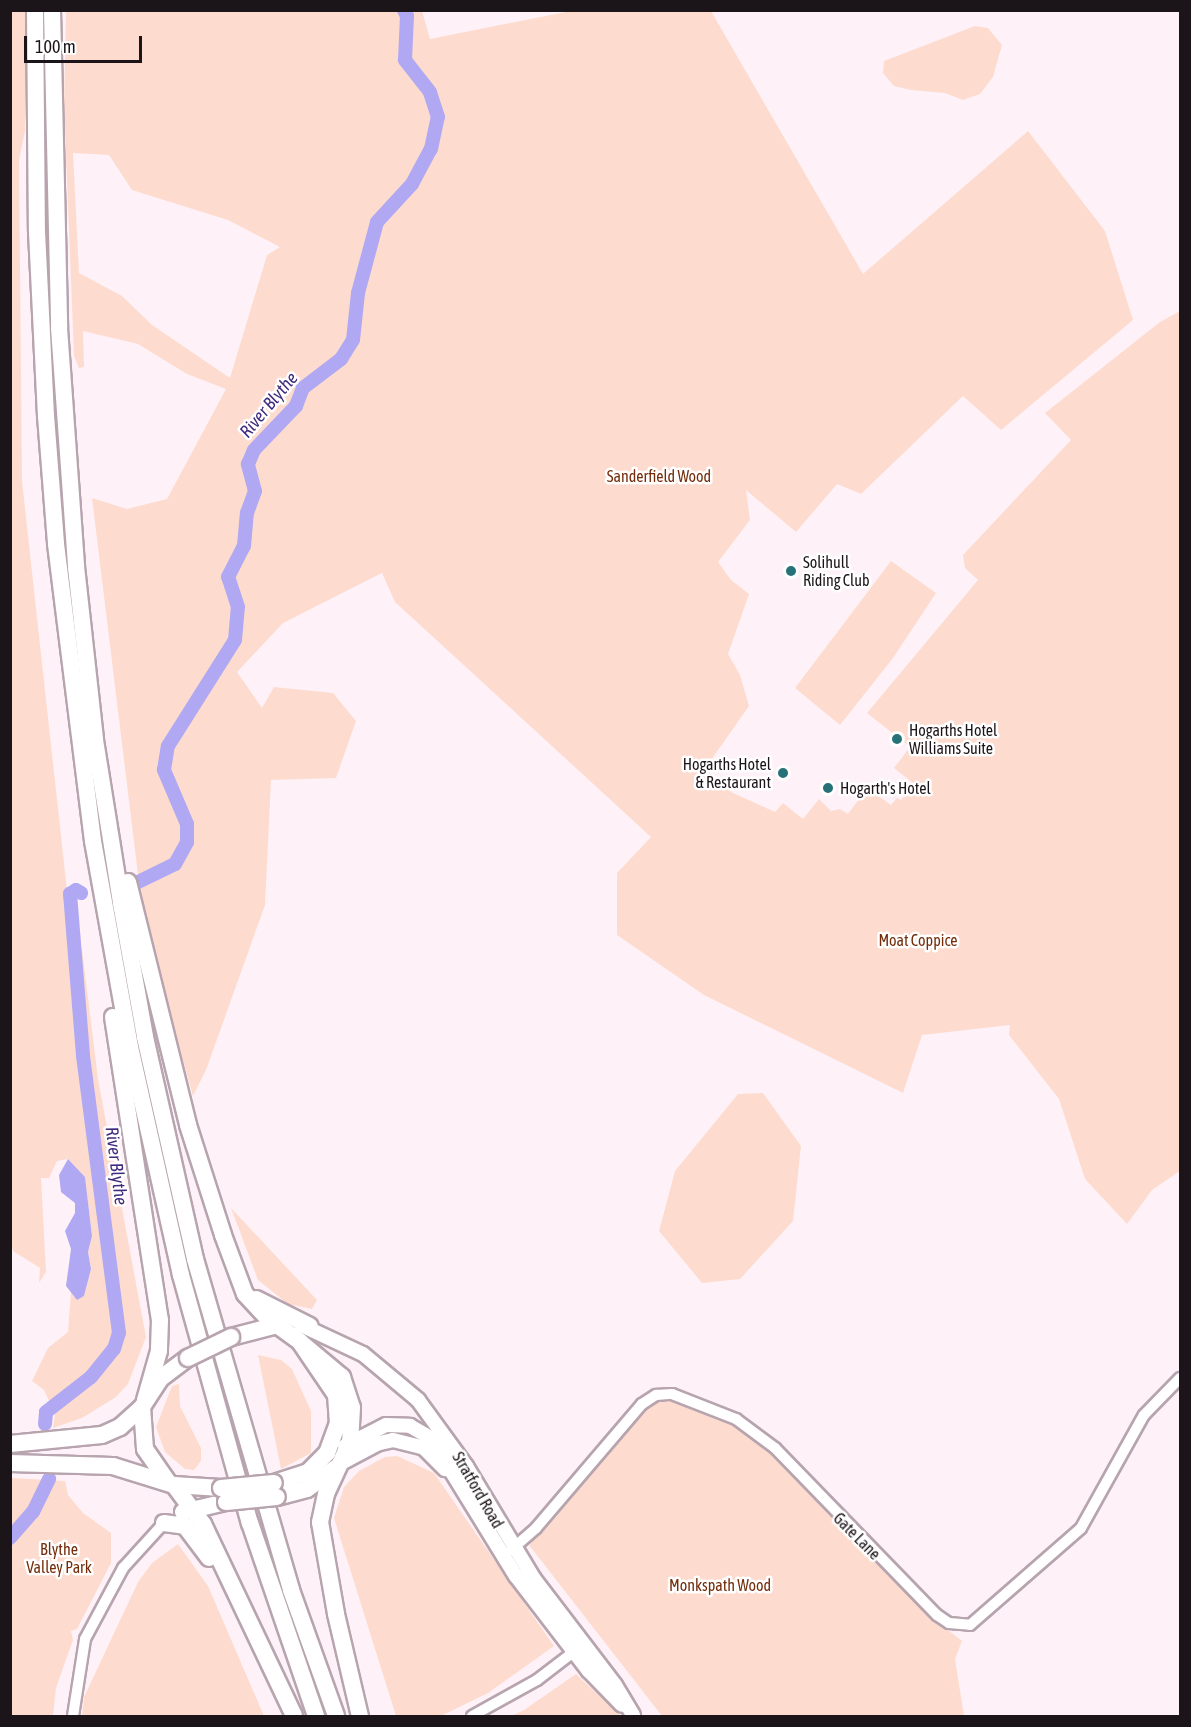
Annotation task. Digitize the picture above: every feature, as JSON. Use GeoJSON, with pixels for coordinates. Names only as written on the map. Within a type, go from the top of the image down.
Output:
{"type":"FeatureCollection","features":[{"type":"Feature","properties":{"kind":"highway"},"geometry":{"type":"LineString","coordinates":[[35,10],[38,255],[46,416],[64,612],[106,924],[181,1275],[250,1524],[316,1716]]}},
{"type":"Feature","properties":{"kind":"highway"},"geometry":{"type":"LineString","coordinates":[[52,10],[59,328],[76,567],[95,740],[145,1037],[195,1259],[291,1590],[336,1716]]}},
{"type":"Feature","properties":{"kind":"highway"},"geometry":{"type":"LineString","coordinates":[[64,612],[65,719],[160,1320],[159,1352],[143,1404],[145,1449],[193,1509],[294,1716]]}},
{"type":"Feature","properties":{"kind":"highway"},"geometry":{"type":"LineString","coordinates":[[95,740],[158,1014],[188,1125],[241,1284],[250,1302],[275,1325],[332,1366],[347,1386],[352,1407],[350,1442],[326,1494],[320,1522],[336,1614],[360,1716]]}},
{"type":"Feature","properties":{"kind":"highway"},"geometry":{"type":"LineString","coordinates":[[241,1284],[269,1308],[310,1326]]}},
{"type":"Feature","properties":{"kind":"highway"},"geometry":{"type":"LineString","coordinates":[[10,1444],[102,1436],[120,1427],[143,1404],[161,1378],[188,1358],[231,1337],[275,1325]]}},
{"type":"Feature","properties":{"kind":"highway"},"geometry":{"type":"LineString","coordinates":[[275,1490],[321,1461],[336,1434],[338,1403],[330,1383],[300,1342]]}},
{"type":"Feature","properties":{"kind":"highway"},"geometry":{"type":"LineString","coordinates":[[10,1463],[112,1466],[171,1484],[223,1495],[307,1489],[341,1463]]}},
{"type":"Feature","properties":{"kind":"highway"},"geometry":{"type":"LineString","coordinates":[[164,1523],[223,1495]]}},
{"type":"Feature","properties":{"kind":"highway"},"geometry":{"type":"LineString","coordinates":[[164,1523],[185,1526],[235,1596]]}},
{"type":"Feature","properties":{"kind":"main road","name":"Stratford Road"},"geometry":{"type":"LineString","coordinates":[[275,1325],[310,1326],[363,1354],[418,1400],[466,1466],[508,1552]]}},
{"type":"Feature","properties":{"kind":"main road","name":"Stratford Road"},"geometry":{"type":"LineString","coordinates":[[321,1461],[350,1442],[386,1425],[399,1424],[421,1431],[440,1448],[476,1512],[579,1647],[608,1692],[634,1716]]}},
{"type":"Feature","properties":{"kind":"main road"},"geometry":{"type":"LineString","coordinates":[[341,1463],[386,1441],[416,1444],[434,1456],[476,1512]]}},
{"type":"Feature","properties":{"kind":"street","name":"Gate Lane"},"geometry":{"type":"LineString","coordinates":[[508,1552],[536,1528],[642,1404],[656,1395],[672,1394],[736,1419],[775,1448],[936,1616],[949,1623],[970,1625],[1081,1528],[1144,1415],[1180,1378]]}},
{"type":"Feature","properties":{"kind":"street"},"geometry":{"type":"LineString","coordinates":[[73,1716],[85,1639],[123,1568],[164,1523]]}},
{"type":"Feature","properties":{"kind":"street"},"geometry":{"type":"LineString","coordinates":[[472,1716],[537,1680],[579,1647]]}},
{"type":"Feature","properties":{"kind":"green space"},"geometry":{"type":"Polygon","coordinates":[[[10,11],[25,11],[25,131],[19,160],[22,481],[73,945],[82,949],[98,1079],[146,1337],[128,1384],[116,1397],[82,1418],[53,1428],[55,1414],[44,1390],[32,1381],[48,1348],[68,1332],[71,1292],[77,1300],[84,1296],[91,1269],[88,1252],[92,1236],[85,1177],[68,1159],[57,1161],[49,1178],[41,1178],[46,1272],[39,1283],[40,1268],[13,1251],[11,1241],[10,11]]]}},
{"type":"Feature","properties":{"kind":"green space"},"geometry":{"type":"Polygon","coordinates":[[[66,11],[422,11],[430,39],[571,11],[711,11],[863,274],[1028,131],[1105,231],[1133,320],[1001,430],[963,396],[861,494],[837,484],[796,532],[746,490],[750,520],[718,562],[731,580],[749,594],[728,654],[740,675],[749,706],[704,770],[733,793],[775,812],[783,803],[803,819],[819,799],[831,811],[840,809],[848,814],[867,788],[891,805],[897,798],[901,800],[914,784],[894,768],[910,747],[867,713],[978,580],[965,568],[963,555],[1071,440],[1045,413],[1160,322],[1180,311],[1180,1171],[1152,1190],[1127,1224],[1085,1179],[1059,1099],[1009,1035],[1010,1025],[922,1035],[903,1093],[704,995],[617,935],[617,873],[651,837],[395,602],[382,573],[283,623],[237,672],[262,708],[274,687],[333,693],[356,721],[336,778],[271,780],[265,905],[206,1070],[193,1096],[155,962],[139,883],[92,498],[127,509],[167,499],[226,389],[187,374],[138,344],[83,331],[84,367],[79,368],[74,356],[64,104],[66,11]],[[73,153],[79,273],[122,296],[152,325],[230,378],[267,255],[280,247],[228,220],[132,190],[109,155],[73,153]]]}},
{"type":"Feature","properties":{"kind":"green space"},"geometry":{"type":"Polygon","coordinates":[[[975,26],[988,28],[1002,45],[993,77],[980,94],[963,100],[945,93],[911,90],[894,86],[883,73],[884,61],[975,26]]]}},
{"type":"Feature","properties":{"kind":"green space"},"geometry":{"type":"Polygon","coordinates":[[[891,561],[936,593],[893,658],[840,725],[795,688],[891,561]]]}},
{"type":"Feature","properties":{"kind":"green space"},"geometry":{"type":"Polygon","coordinates":[[[763,1093],[801,1146],[793,1221],[740,1279],[702,1283],[659,1231],[675,1171],[738,1094],[763,1093]]]}},
{"type":"Feature","properties":{"kind":"green space"},"geometry":{"type":"Polygon","coordinates":[[[231,1208],[317,1300],[312,1309],[288,1304],[258,1280],[231,1208]]]}},
{"type":"Feature","properties":{"kind":"green space"},"geometry":{"type":"Polygon","coordinates":[[[258,1355],[281,1360],[292,1369],[311,1411],[311,1453],[281,1469],[258,1355]]]}},
{"type":"Feature","properties":{"kind":"green space"},"geometry":{"type":"Polygon","coordinates":[[[179,1384],[180,1406],[201,1448],[201,1461],[194,1470],[185,1469],[165,1452],[156,1427],[172,1386],[179,1384]]]}},
{"type":"Feature","properties":{"kind":"green space","name":"Monkspath Wood"},"geometry":{"type":"Polygon","coordinates":[[[657,1398],[682,1400],[733,1422],[772,1456],[925,1612],[962,1641],[955,1659],[964,1716],[662,1716],[529,1545],[657,1398]]]}},
{"type":"Feature","properties":{"kind":"green space"},"geometry":{"type":"Polygon","coordinates":[[[397,1456],[434,1473],[554,1646],[488,1693],[441,1716],[396,1716],[334,1518],[344,1487],[359,1471],[385,1457],[397,1456]]]}},
{"type":"Feature","properties":{"kind":"green space","name":"Blythe Valley Park"},"geometry":{"type":"Polygon","coordinates":[[[11,1478],[65,1481],[68,1495],[83,1513],[111,1533],[111,1563],[77,1629],[71,1631],[73,1640],[56,1688],[53,1716],[11,1716],[11,1478]]]}},
{"type":"Feature","properties":{"kind":"green space"},"geometry":{"type":"Polygon","coordinates":[[[178,1544],[208,1586],[264,1716],[82,1716],[84,1697],[138,1582],[152,1563],[178,1544]]]}},
{"type":"Feature","properties":{"kind":"green space"},"geometry":{"type":"Polygon","coordinates":[[[576,1674],[621,1716],[511,1716],[524,1710],[576,1674]]]}},
{"type":"Feature","properties":{"kind":"shaded area"},"geometry":{"type":"Polygon","coordinates":[[[68,1159],[85,1177],[92,1236],[88,1252],[91,1269],[84,1296],[77,1300],[66,1286],[71,1249],[65,1231],[75,1213],[75,1203],[61,1192],[59,1175],[68,1159]]]}},
{"type":"Feature","properties":{"kind":"waterway","name":"River Blythe"},"geometry":{"type":"LineString","coordinates":[[136,883],[175,864],[187,842],[187,824],[164,770],[168,746],[235,640],[238,607],[228,577],[244,546],[247,513],[255,491],[248,464],[254,450],[296,406],[303,388],[341,359],[353,340],[358,293],[377,222],[412,184],[431,149],[438,117],[430,92],[405,60],[407,16],[404,10]]}},
{"type":"Feature","properties":{"kind":"waterway","name":"River Blythe"},"geometry":{"type":"LineString","coordinates":[[45,1424],[46,1412],[91,1377],[114,1349],[119,1333],[83,1055],[70,894],[76,890],[81,893]]}},
{"type":"Feature","properties":{"kind":"waterway","name":"River Blythe"},"geometry":{"type":"LineString","coordinates":[[10,1538],[33,1512],[49,1479]]}},
{"type":"Feature","properties":{"kind":"place","name":"Solihull Riding Club"},"geometry":{"type":"Point","coordinates":[791,571]}},
{"type":"Feature","properties":{"kind":"place","name":"Hogarths Hotel Williams Suite"},"geometry":{"type":"Point","coordinates":[897,739]}},
{"type":"Feature","properties":{"kind":"place","name":"Hogarths Hotel & Restaurant"},"geometry":{"type":"Point","coordinates":[783,773]}},
{"type":"Feature","properties":{"kind":"place","name":"Hogarth's Hotel"},"geometry":{"type":"Point","coordinates":[828,788]}},
{"type":"Feature","properties":{"kind":"park label","name":"Sanderfield Wood"},"geometry":{"type":"Point","coordinates":[659,476]}},
{"type":"Feature","properties":{"kind":"park label","name":"Moat Coppice"},"geometry":{"type":"Point","coordinates":[918,940]}}]}
